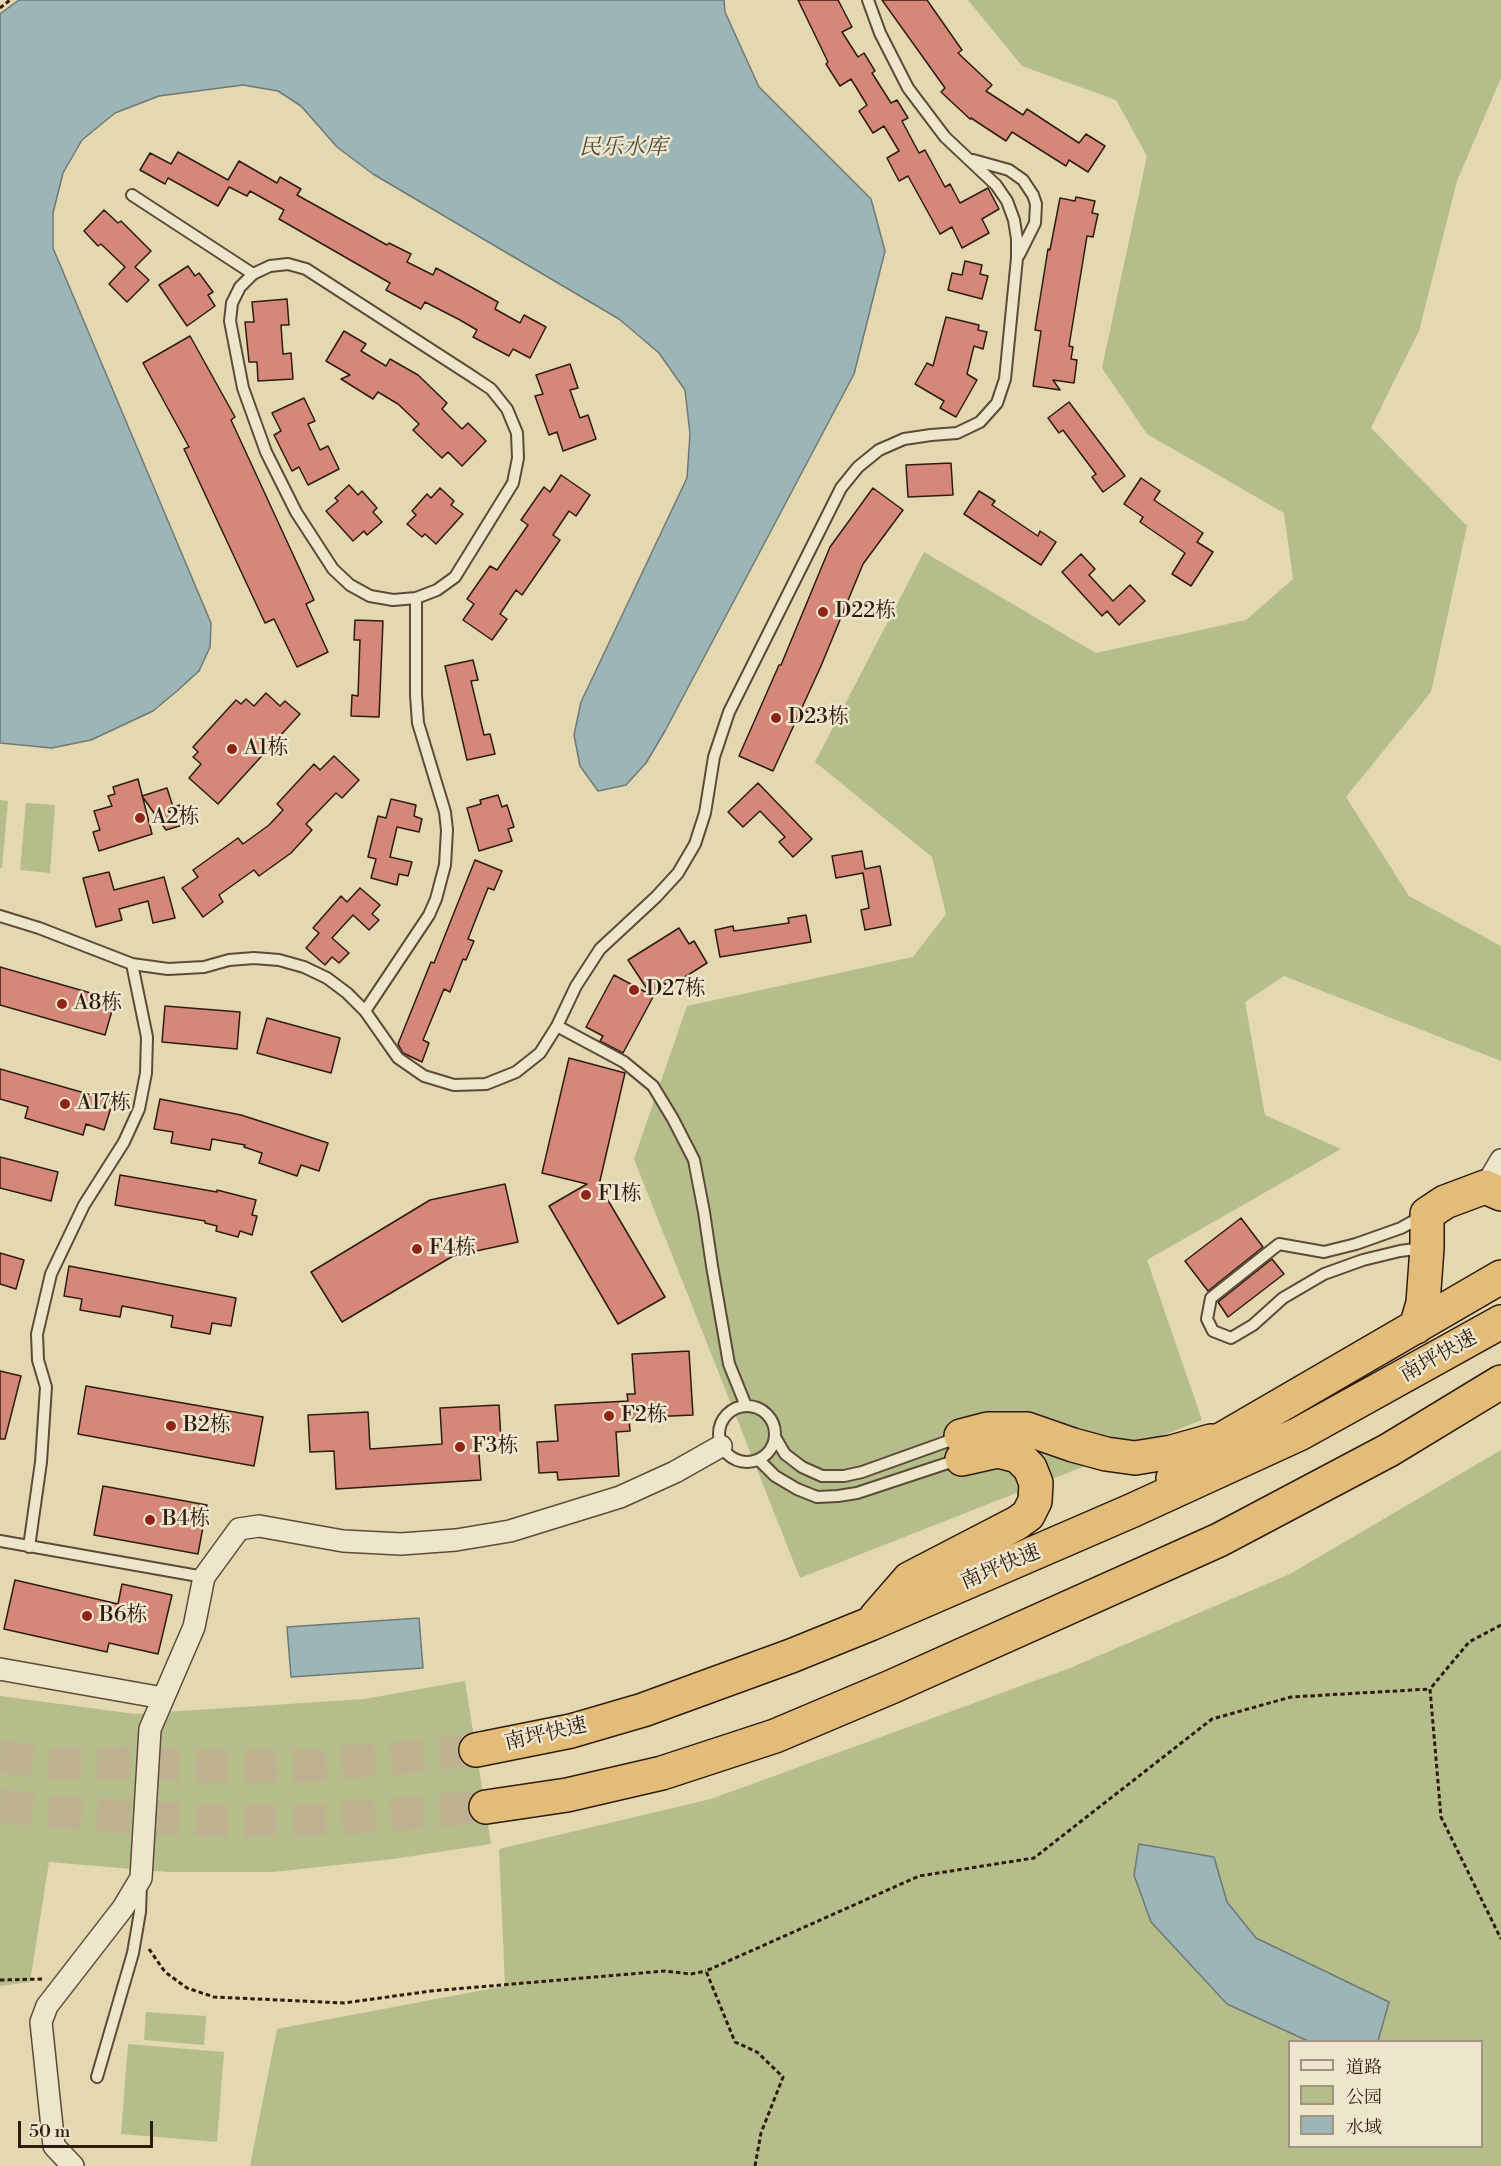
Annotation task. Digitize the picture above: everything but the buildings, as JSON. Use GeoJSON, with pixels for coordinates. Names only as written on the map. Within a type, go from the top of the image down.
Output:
{"type":"FeatureCollection","features":[{"type":"Feature","properties":{"kind":"highway"},"geometry":{"type":"LineString","coordinates":[[1416,1327],[1423,1303],[1427,1214],[1446,1202],[1493,1190]]}},
{"type":"Feature","properties":{"kind":"highway"},"geometry":{"type":"LineString","coordinates":[[1131,1511],[1224,1438],[1501,1277]]}},
{"type":"Feature","properties":{"kind":"highway","name":"南坪快速"},"geometry":{"type":"LineString","coordinates":[[476,1750],[572,1731],[643,1710],[791,1656],[870,1624],[1131,1511],[1299,1434],[1501,1322]]}},
{"type":"Feature","properties":{"kind":"highway"},"geometry":{"type":"LineString","coordinates":[[486,1807],[567,1795],[662,1773],[775,1736],[891,1687],[1219,1540],[1389,1450],[1501,1382]]}},
{"type":"Feature","properties":{"kind":"highway"},"geometry":{"type":"LineString","coordinates":[[958,1449],[988,1428],[1027,1429],[1082,1448],[1135,1458],[1172,1452],[1224,1438]]}},
{"type":"Feature","properties":{"kind":"highway"},"geometry":{"type":"LineString","coordinates":[[870,1624],[909,1580],[1028,1515],[1035,1501],[1036,1482],[1030,1468],[1018,1456],[998,1451],[958,1449]]}},
{"type":"Feature","properties":{"kind":"street"},"geometry":{"type":"LineString","coordinates":[[1493,1190],[1501,1160]]}},
{"type":"Feature","properties":{"kind":"street"},"geometry":{"type":"LineString","coordinates":[[73,2166],[54,2146],[41,2022],[47,2006],[123,1908],[141,1878],[150,1729],[194,1627],[204,1577],[239,1530],[260,1526],[343,1541],[401,1544],[456,1540],[510,1531],[620,1497],[675,1472],[721,1446]]}},
{"type":"Feature","properties":{"kind":"street"},"geometry":{"type":"LineString","coordinates":[[0,1669],[163,1698]]}},
{"type":"Feature","properties":{"kind":"lane"},"geometry":{"type":"LineString","coordinates":[[0,916],[39,928],[132,964],[168,969],[204,967],[229,960],[254,958],[279,960],[304,967],[327,978],[347,993],[364,1011],[398,1058],[424,1076],[454,1085],[486,1084],[516,1072],[540,1053],[557,1026],[576,986],[600,949],[671,881],[695,844],[705,813],[714,757],[725,723],[841,488],[858,467],[879,450],[904,439],[957,433],[980,422],[997,403],[1005,379],[1017,258],[1014,220],[1007,201],[996,185],[983,170],[967,159],[926,113],[908,88],[884,43],[868,0]]}},
{"type":"Feature","properties":{"kind":"lane"},"geometry":{"type":"LineString","coordinates":[[967,159],[1009,170],[1017,174],[1029,187],[1036,204],[1035,223],[1017,258]]}},
{"type":"Feature","properties":{"kind":"lane"},"geometry":{"type":"LineString","coordinates":[[132,195],[253,274]]}},
{"type":"Feature","properties":{"kind":"lane"},"geometry":{"type":"LineString","coordinates":[[288,264],[306,269],[491,389],[507,409],[517,433],[518,458],[513,483],[455,577],[437,590],[416,598],[393,600],[370,596],[350,585],[333,569],[296,512],[266,452],[243,388],[230,321],[232,303],[240,287],[253,274],[270,266],[288,264]]}},
{"type":"Feature","properties":{"kind":"lane"},"geometry":{"type":"LineString","coordinates":[[364,1011],[429,915],[445,865],[447,830],[445,812],[418,723],[416,598]]}},
{"type":"Feature","properties":{"kind":"lane"},"geometry":{"type":"LineString","coordinates":[[29,1547],[44,1434],[46,1387],[38,1359],[37,1334],[51,1274],[84,1205],[124,1142],[139,1109],[146,1073],[147,1037],[132,964]]}},
{"type":"Feature","properties":{"kind":"lane"},"geometry":{"type":"LineString","coordinates":[[557,1026],[624,1062],[652,1086],[673,1119],[694,1160],[729,1364],[746,1407]]}},
{"type":"Feature","properties":{"kind":"lane"},"geometry":{"type":"LineString","coordinates":[[1427,1214],[1401,1228],[1356,1244],[1324,1252],[1279,1244],[1211,1298],[1207,1319],[1213,1331],[1231,1338],[1252,1325],[1283,1298],[1324,1274],[1363,1260],[1400,1251],[1427,1248]]}},
{"type":"Feature","properties":{"kind":"lane"},"geometry":{"type":"LineString","coordinates":[[775,1437],[766,1454],[759,1460],[750,1462],[733,1459],[721,1446],[719,1429],[722,1420],[736,1408],[755,1408],[764,1412],[770,1419],[775,1437],[785,1454],[802,1467],[822,1476],[844,1476],[958,1449]]}},
{"type":"Feature","properties":{"kind":"lane"},"geometry":{"type":"LineString","coordinates":[[759,1460],[775,1476],[797,1489],[817,1497],[838,1496],[857,1492],[958,1449]]}},
{"type":"Feature","properties":{"kind":"lane"},"geometry":{"type":"LineString","coordinates":[[0,1541],[204,1577]]}},
{"type":"Feature","properties":{"kind":"lane"},"geometry":{"type":"LineString","coordinates":[[97,2077],[133,1953],[140,1912],[141,1878]]}},
{"type":"Feature","properties":{"kind":"path"},"geometry":{"type":"LineString","coordinates":[[0,8],[10,0]]}},
{"type":"Feature","properties":{"kind":"path"},"geometry":{"type":"LineString","coordinates":[[1501,1625],[1469,1642],[1430,1689],[1441,1817],[1501,1939]]}},
{"type":"Feature","properties":{"kind":"path"},"geometry":{"type":"LineString","coordinates":[[140,1912],[150,1952],[165,1972],[187,1988],[214,1997],[344,2003],[431,1991],[665,1971],[691,1974],[706,1971],[919,1876],[1034,1858],[1212,1719],[1292,1698],[1430,1689]]}},
{"type":"Feature","properties":{"kind":"path"},"geometry":{"type":"LineString","coordinates":[[706,1971],[735,2042],[757,2052],[783,2077],[761,2133],[755,2166]]}},
{"type":"Feature","properties":{"kind":"path"},"geometry":{"type":"LineString","coordinates":[[0,1980],[69,1979]]}},
{"type":"Feature","properties":{"kind":"green space"},"geometry":{"type":"Polygon","coordinates":[[[968,0],[1501,0],[1501,78],[1457,181],[1419,331],[1371,428],[1467,526],[1431,692],[1346,797],[1409,896],[1501,946],[1501,1061],[1284,976],[1245,1002],[1265,1115],[1341,1149],[1147,1260],[1202,1420],[800,1578],[634,1159],[687,1006],[913,957],[946,914],[932,857],[815,762],[924,552],[1096,653],[1246,620],[1293,579],[1284,513],[1147,434],[1102,368],[1147,156],[1116,100],[1022,66],[968,0]]]}},
{"type":"Feature","properties":{"kind":"green space"},"geometry":{"type":"Polygon","coordinates":[[[0,800],[8,801],[2,868],[0,868],[0,800]]]}},
{"type":"Feature","properties":{"kind":"green space"},"geometry":{"type":"Polygon","coordinates":[[[26,803],[55,805],[50,873],[20,870],[26,803]]]}},
{"type":"Feature","properties":{"kind":"green space"},"geometry":{"type":"Polygon","coordinates":[[[1501,1450],[1501,2166],[250,2166],[277,2029],[505,1986],[499,1849],[711,1799],[1070,1668],[1290,1574],[1501,1450]]]}},
{"type":"Feature","properties":{"kind":"green space"},"geometry":{"type":"Polygon","coordinates":[[[465,1681],[491,1844],[393,1859],[273,1872],[168,1872],[49,1862],[30,1982],[0,1986],[0,1696],[135,1714],[364,1699],[465,1681]]]}},
{"type":"Feature","properties":{"kind":"green space"},"geometry":{"type":"Polygon","coordinates":[[[146,2012],[206,2016],[204,2045],[144,2040],[146,2012]]]}},
{"type":"Feature","properties":{"kind":"green space"},"geometry":{"type":"Polygon","coordinates":[[[128,2044],[224,2052],[217,2142],[121,2134],[128,2044]]]}},
{"type":"Feature","properties":{"kind":"water","name":"民乐水库"},"geometry":{"type":"Polygon","coordinates":[[[19,0],[724,0],[725,12],[759,87],[871,199],[885,251],[854,374],[665,731],[646,763],[626,785],[598,791],[580,766],[574,735],[581,702],[687,478],[690,434],[685,390],[659,353],[619,319],[373,174],[337,147],[301,106],[278,91],[243,85],[159,96],[115,113],[82,140],[63,173],[53,213],[53,248],[211,623],[210,647],[199,671],[153,711],[91,740],[52,748],[0,743],[0,14],[19,0]]]}},
{"type":"Feature","properties":{"kind":"water"},"geometry":{"type":"Polygon","coordinates":[[[419,1618],[423,1668],[291,1677],[287,1627],[419,1618]]]}},
{"type":"Feature","properties":{"kind":"water"},"geometry":{"type":"Polygon","coordinates":[[[1139,1844],[1214,1857],[1227,1902],[1256,1938],[1389,2002],[1378,2040],[1306,2040],[1227,2004],[1151,1922],[1134,1875],[1139,1844]]]}},
{"type":"Feature","properties":{"kind":"tunnel"},"geometry":{"type":"LineString","coordinates":[[0,1756],[54,1764],[134,1763],[230,1767],[321,1765],[476,1750]]}},
{"type":"Feature","properties":{"kind":"tunnel"},"geometry":{"type":"LineString","coordinates":[[0,1805],[33,1810],[125,1817],[228,1821],[327,1820],[486,1807]]}},
{"type":"Feature","properties":{"kind":"place","name":"D22栋"},"geometry":{"type":"Point","coordinates":[823,612]}},
{"type":"Feature","properties":{"kind":"place","name":"D23栋"},"geometry":{"type":"Point","coordinates":[776,718]}},
{"type":"Feature","properties":{"kind":"place","name":"A1栋"},"geometry":{"type":"Point","coordinates":[232,749]}},
{"type":"Feature","properties":{"kind":"place","name":"A2栋"},"geometry":{"type":"Point","coordinates":[140,818]}},
{"type":"Feature","properties":{"kind":"place","name":"D27栋"},"geometry":{"type":"Point","coordinates":[634,990]}},
{"type":"Feature","properties":{"kind":"place","name":"A8栋"},"geometry":{"type":"Point","coordinates":[62,1004]}},
{"type":"Feature","properties":{"kind":"place","name":"A17栋"},"geometry":{"type":"Point","coordinates":[65,1104]}},
{"type":"Feature","properties":{"kind":"place","name":"F1栋"},"geometry":{"type":"Point","coordinates":[586,1195]}},
{"type":"Feature","properties":{"kind":"place","name":"F4栋"},"geometry":{"type":"Point","coordinates":[417,1249]}},
{"type":"Feature","properties":{"kind":"place","name":"F2栋"},"geometry":{"type":"Point","coordinates":[609,1416]}},
{"type":"Feature","properties":{"kind":"place","name":"B2栋"},"geometry":{"type":"Point","coordinates":[171,1426]}},
{"type":"Feature","properties":{"kind":"place","name":"F3栋"},"geometry":{"type":"Point","coordinates":[460,1447]}},
{"type":"Feature","properties":{"kind":"place","name":"B4栋"},"geometry":{"type":"Point","coordinates":[150,1520]}},
{"type":"Feature","properties":{"kind":"place","name":"B6栋"},"geometry":{"type":"Point","coordinates":[87,1616]}}]}
